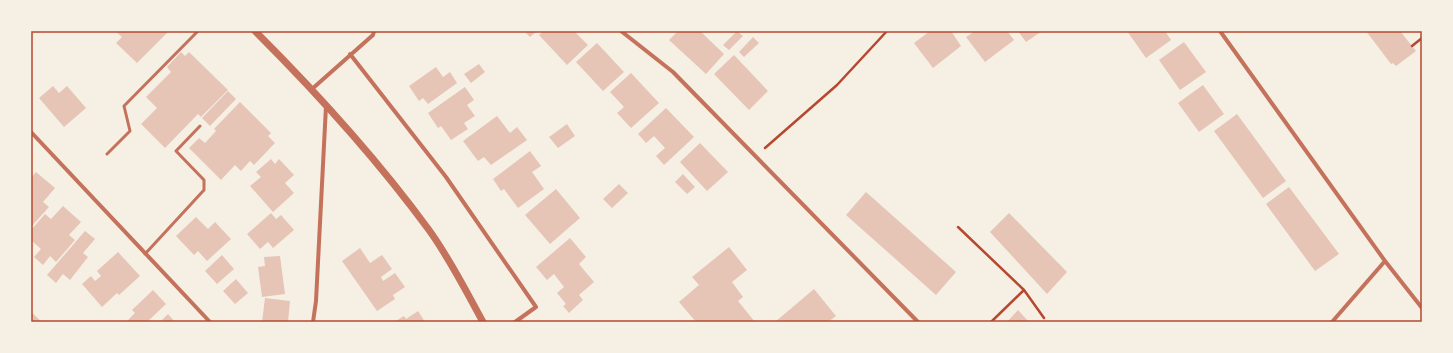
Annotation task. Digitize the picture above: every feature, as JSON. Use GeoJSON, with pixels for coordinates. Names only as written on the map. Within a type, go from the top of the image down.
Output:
{"type":"FeatureCollection","features":[{"type":"Feature","properties":{"kind":"street"},"geometry":{"type":"LineString","coordinates":[[255,31],[312,89],[370,155],[430,231],[483,322]]}},
{"type":"Feature","properties":{"kind":"street"},"geometry":{"type":"LineString","coordinates":[[312,89],[373,35],[374,31]]}},
{"type":"Feature","properties":{"kind":"street"},"geometry":{"type":"LineString","coordinates":[[621,31],[673,72],[918,322]]}},
{"type":"Feature","properties":{"kind":"street"},"geometry":{"type":"LineString","coordinates":[[1220,31],[1385,262],[1422,308]]}},
{"type":"Feature","properties":{"kind":"street"},"geometry":{"type":"LineString","coordinates":[[350,54],[446,177],[536,307],[515,322]]}},
{"type":"Feature","properties":{"kind":"street"},"geometry":{"type":"LineString","coordinates":[[313,322],[316,301],[326,106]]}},
{"type":"Feature","properties":{"kind":"street"},"geometry":{"type":"LineString","coordinates":[[31,132],[210,322]]}},
{"type":"Feature","properties":{"kind":"street"},"geometry":{"type":"LineString","coordinates":[[1332,322],[1385,262]]}},
{"type":"Feature","properties":{"kind":"lane"},"geometry":{"type":"LineString","coordinates":[[107,154],[130,131],[124,106],[198,31]]}},
{"type":"Feature","properties":{"kind":"lane"},"geometry":{"type":"LineString","coordinates":[[145,254],[204,190],[204,180],[176,151],[200,126]]}},
{"type":"Feature","properties":{"kind":"path"},"geometry":{"type":"LineString","coordinates":[[756,156],[837,85],[887,31]]}},
{"type":"Feature","properties":{"kind":"path"},"geometry":{"type":"LineString","coordinates":[[1412,46],[1422,38]]}},
{"type":"Feature","properties":{"kind":"path"},"geometry":{"type":"LineString","coordinates":[[958,227],[1024,290],[1044,318]]}},
{"type":"Feature","properties":{"kind":"path"},"geometry":{"type":"LineString","coordinates":[[991,322],[1024,290]]}},
{"type":"Feature","properties":{"kind":"building"},"geometry":{"type":"Polygon","coordinates":[[[115,31],[169,31],[137,63],[116,43],[122,37],[115,31]]]}},
{"type":"Feature","properties":{"kind":"building"},"geometry":{"type":"Polygon","coordinates":[[[524,31],[537,31],[530,37],[524,31]]]}},
{"type":"Feature","properties":{"kind":"building"},"geometry":{"type":"Polygon","coordinates":[[[544,31],[574,31],[588,45],[567,65],[539,35],[544,31]]]}},
{"type":"Feature","properties":{"kind":"building"},"geometry":{"type":"Polygon","coordinates":[[[678,31],[700,31],[724,54],[706,74],[669,40],[678,31]]]}},
{"type":"Feature","properties":{"kind":"building"},"geometry":{"type":"Polygon","coordinates":[[[737,31],[743,36],[729,50],[723,45],[737,31]]]}},
{"type":"Feature","properties":{"kind":"building"},"geometry":{"type":"Polygon","coordinates":[[[930,31],[951,31],[961,46],[933,68],[914,43],[930,31]]]}},
{"type":"Feature","properties":{"kind":"building"},"geometry":{"type":"Polygon","coordinates":[[[975,31],[1007,31],[1014,40],[985,62],[966,37],[975,31]]]}},
{"type":"Feature","properties":{"kind":"building"},"geometry":{"type":"Polygon","coordinates":[[[1018,31],[1042,31],[1026,42],[1018,31]]]}},
{"type":"Feature","properties":{"kind":"building"},"geometry":{"type":"Polygon","coordinates":[[[1127,31],[1165,31],[1171,40],[1146,58],[1127,31]]]}},
{"type":"Feature","properties":{"kind":"building"},"geometry":{"type":"Polygon","coordinates":[[[1366,31],[1400,31],[1416,51],[1396,66],[1393,63],[1391,64],[1366,31]]]}},
{"type":"Feature","properties":{"kind":"building"},"geometry":{"type":"Polygon","coordinates":[[[753,37],[759,43],[744,57],[739,52],[753,37]]]}},
{"type":"Feature","properties":{"kind":"building"},"geometry":{"type":"Polygon","coordinates":[[[1184,42],[1206,72],[1180,90],[1159,60],[1184,42]]]}},
{"type":"Feature","properties":{"kind":"building"},"geometry":{"type":"Polygon","coordinates":[[[597,43],[624,72],[603,91],[576,62],[597,43]]]}},
{"type":"Feature","properties":{"kind":"building"},"geometry":{"type":"Polygon","coordinates":[[[181,52],[185,56],[189,52],[228,90],[201,117],[198,114],[165,148],[141,124],[157,108],[146,97],[171,72],[167,67],[181,52]]]}},
{"type":"Feature","properties":{"kind":"building"},"geometry":{"type":"Polygon","coordinates":[[[734,55],[768,91],[749,110],[714,74],[734,55]]]}},
{"type":"Feature","properties":{"kind":"building"},"geometry":{"type":"Polygon","coordinates":[[[479,64],[485,72],[471,83],[464,74],[479,64]]]}},
{"type":"Feature","properties":{"kind":"building"},"geometry":{"type":"Polygon","coordinates":[[[436,67],[443,77],[450,72],[457,83],[428,104],[423,98],[419,101],[409,86],[436,67]]]}},
{"type":"Feature","properties":{"kind":"building"},"geometry":{"type":"Polygon","coordinates":[[[631,73],[659,103],[631,128],[617,113],[624,107],[610,92],[631,73]]]}},
{"type":"Feature","properties":{"kind":"building"},"geometry":{"type":"Polygon","coordinates":[[[1203,85],[1224,114],[1199,132],[1178,103],[1203,85]]]}},
{"type":"Feature","properties":{"kind":"building"},"geometry":{"type":"Polygon","coordinates":[[[53,86],[59,93],[67,86],[86,108],[64,127],[39,98],[53,86]]]}},
{"type":"Feature","properties":{"kind":"building"},"geometry":{"type":"Polygon","coordinates":[[[465,87],[474,100],[467,105],[475,116],[464,123],[468,129],[451,140],[441,126],[438,128],[428,113],[465,87]]]}},
{"type":"Feature","properties":{"kind":"building"},"geometry":{"type":"Polygon","coordinates":[[[228,91],[236,99],[210,126],[202,118],[228,91]]]}},
{"type":"Feature","properties":{"kind":"building"},"geometry":{"type":"Polygon","coordinates":[[[240,102],[271,133],[268,136],[275,143],[254,165],[250,161],[241,171],[235,165],[221,180],[189,148],[199,138],[205,143],[216,131],[214,129],[240,102]]]}},
{"type":"Feature","properties":{"kind":"building"},"geometry":{"type":"Polygon","coordinates":[[[666,108],[694,137],[664,165],[656,156],[665,148],[654,136],[646,143],[638,134],[666,108]]]}},
{"type":"Feature","properties":{"kind":"building"},"geometry":{"type":"Polygon","coordinates":[[[1237,114],[1286,181],[1263,198],[1214,131],[1237,114]]]}},
{"type":"Feature","properties":{"kind":"building"},"geometry":{"type":"Polygon","coordinates":[[[497,116],[510,133],[517,127],[527,140],[491,165],[484,157],[478,161],[463,141],[497,116]]]}},
{"type":"Feature","properties":{"kind":"building"},"geometry":{"type":"Polygon","coordinates":[[[567,124],[575,136],[558,148],[549,137],[567,124]]]}},
{"type":"Feature","properties":{"kind":"building"},"geometry":{"type":"Polygon","coordinates":[[[700,143],[728,172],[707,191],[680,162],[700,143]]]}},
{"type":"Feature","properties":{"kind":"building"},"geometry":{"type":"Polygon","coordinates":[[[530,151],[541,166],[532,172],[544,189],[518,208],[504,189],[501,191],[493,179],[530,151]]]}},
{"type":"Feature","properties":{"kind":"building"},"geometry":{"type":"Polygon","coordinates":[[[271,159],[275,164],[279,159],[294,175],[285,183],[294,193],[273,212],[250,186],[261,177],[256,172],[271,159]]]}},
{"type":"Feature","properties":{"kind":"building"},"geometry":{"type":"Polygon","coordinates":[[[36,172],[55,188],[43,202],[49,207],[31,227],[31,178],[36,172]]]}},
{"type":"Feature","properties":{"kind":"building"},"geometry":{"type":"Polygon","coordinates":[[[683,174],[695,187],[687,194],[675,182],[683,174]]]}},
{"type":"Feature","properties":{"kind":"building"},"geometry":{"type":"Polygon","coordinates":[[[619,184],[628,193],[612,208],[603,199],[619,184]]]}},
{"type":"Feature","properties":{"kind":"building"},"geometry":{"type":"Polygon","coordinates":[[[1289,187],[1339,254],[1315,271],[1266,204],[1289,187]]]}},
{"type":"Feature","properties":{"kind":"building"},"geometry":{"type":"Polygon","coordinates":[[[556,189],[580,218],[550,244],[525,215],[556,189]]]}},
{"type":"Feature","properties":{"kind":"building"},"geometry":{"type":"Polygon","coordinates":[[[866,192],[956,272],[936,295],[846,215],[866,192]]]}},
{"type":"Feature","properties":{"kind":"building"},"geometry":{"type":"Polygon","coordinates":[[[63,206],[81,222],[69,235],[75,240],[56,262],[50,256],[43,265],[34,257],[41,249],[31,240],[31,230],[45,214],[51,219],[63,206]]]}},
{"type":"Feature","properties":{"kind":"building"},"geometry":{"type":"Polygon","coordinates":[[[271,213],[276,219],[281,215],[294,230],[273,248],[268,242],[260,249],[247,234],[271,213]]]}},
{"type":"Feature","properties":{"kind":"building"},"geometry":{"type":"Polygon","coordinates":[[[1009,213],[1067,272],[1047,294],[990,232],[1009,213]]]}},
{"type":"Feature","properties":{"kind":"building"},"geometry":{"type":"Polygon","coordinates":[[[196,217],[208,229],[215,222],[231,239],[207,261],[198,251],[194,255],[176,236],[196,217]]]}},
{"type":"Feature","properties":{"kind":"building"},"geometry":{"type":"Polygon","coordinates":[[[85,231],[95,239],[83,253],[88,257],[70,280],[63,274],[56,283],[47,275],[85,231]]]}},
{"type":"Feature","properties":{"kind":"building"},"geometry":{"type":"Polygon","coordinates":[[[570,238],[586,257],[579,264],[594,282],[579,295],[583,300],[569,313],[563,306],[566,304],[557,293],[564,287],[554,274],[547,280],[536,267],[570,238]]]}},
{"type":"Feature","properties":{"kind":"building"},"geometry":{"type":"Polygon","coordinates":[[[729,247],[747,270],[732,282],[743,297],[738,301],[755,322],[696,322],[679,302],[699,285],[692,277],[729,247]]]}},
{"type":"Feature","properties":{"kind":"building"},"geometry":{"type":"Polygon","coordinates":[[[360,248],[370,263],[382,255],[392,269],[381,277],[383,281],[395,273],[405,287],[393,295],[395,299],[377,311],[342,261],[360,248]]]}},
{"type":"Feature","properties":{"kind":"building"},"geometry":{"type":"Polygon","coordinates":[[[118,252],[140,276],[119,295],[117,293],[102,307],[82,284],[91,276],[95,281],[101,276],[97,271],[118,252]]]}},
{"type":"Feature","properties":{"kind":"building"},"geometry":{"type":"Polygon","coordinates":[[[222,255],[234,269],[217,284],[205,271],[222,255]]]}},
{"type":"Feature","properties":{"kind":"building"},"geometry":{"type":"Polygon","coordinates":[[[280,256],[285,294],[262,297],[258,267],[265,266],[264,257],[280,256]]]}},
{"type":"Feature","properties":{"kind":"building"},"geometry":{"type":"Polygon","coordinates":[[[236,279],[248,293],[235,304],[223,291],[236,279]]]}},
{"type":"Feature","properties":{"kind":"building"},"geometry":{"type":"Polygon","coordinates":[[[814,289],[836,316],[828,322],[775,322],[814,289]]]}},
{"type":"Feature","properties":{"kind":"building"},"geometry":{"type":"Polygon","coordinates":[[[153,290],[166,304],[147,322],[126,322],[135,313],[132,310],[153,290]]]}},
{"type":"Feature","properties":{"kind":"building"},"geometry":{"type":"Polygon","coordinates":[[[265,298],[290,301],[288,322],[262,322],[265,298]]]}},
{"type":"Feature","properties":{"kind":"building"},"geometry":{"type":"Polygon","coordinates":[[[1018,310],[1029,322],[1007,322],[1018,310]]]}},
{"type":"Feature","properties":{"kind":"building"},"geometry":{"type":"Polygon","coordinates":[[[418,311],[425,322],[394,322],[404,316],[406,319],[418,311]]]}},
{"type":"Feature","properties":{"kind":"building"},"geometry":{"type":"Polygon","coordinates":[[[31,312],[42,322],[31,322],[31,312]]]}},
{"type":"Feature","properties":{"kind":"building"},"geometry":{"type":"Polygon","coordinates":[[[168,314],[175,322],[160,322],[168,314]]]}}]}
